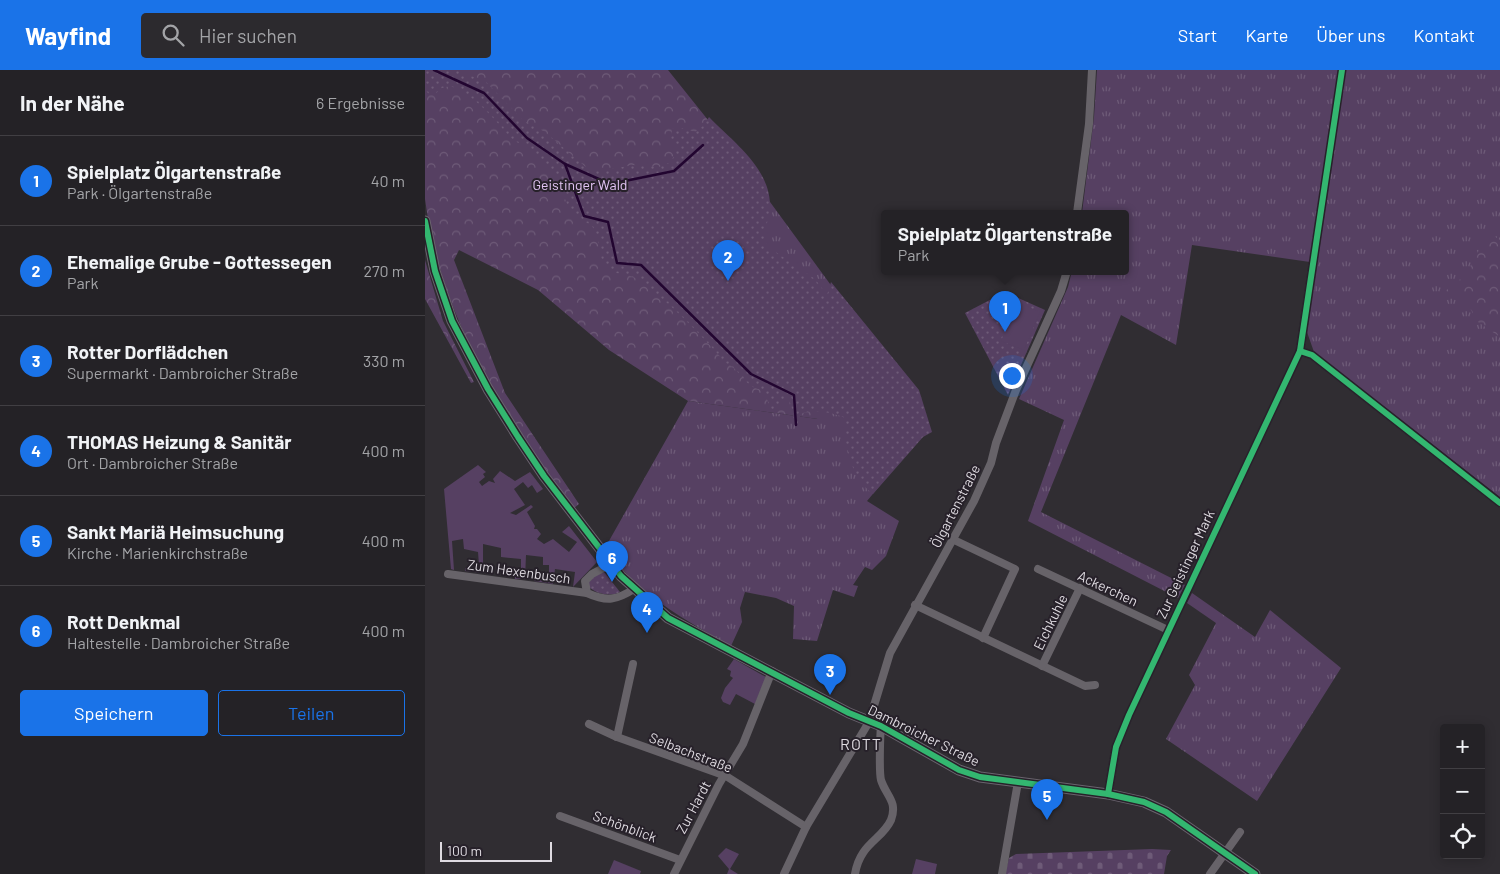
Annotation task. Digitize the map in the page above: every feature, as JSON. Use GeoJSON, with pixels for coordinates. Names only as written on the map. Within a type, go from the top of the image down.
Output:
{"type":"FeatureCollection","features":[{"type":"Feature","properties":{"kind":"street"},"geometry":{"type":"LineString","coordinates":[[1077,210],[1089,124],[1092,70]]}},
{"type":"Feature","properties":{"kind":"street","name":"Zur Geistinger Mark"},"geometry":{"type":"LineString","coordinates":[[1108,794],[1116,747],[1168,630],[1300,351],[1342,70]]}},
{"type":"Feature","properties":{"kind":"street","name":"Dambroicher Straße"},"geometry":{"type":"LineString","coordinates":[[425,221],[435,270],[452,322],[488,389],[544,476],[611,564],[667,618],[869,722],[881,726],[959,770],[980,777],[1108,794],[1144,802],[1166,812],[1255,874]]}},
{"type":"Feature","properties":{"kind":"street","name":"Ölgartenstraße"},"geometry":{"type":"LineString","coordinates":[[784,874],[806,827],[869,722],[890,653],[974,501],[991,462],[996,443],[1016,390],[1061,291],[1066,275]]}},
{"type":"Feature","properties":{"kind":"street"},"geometry":{"type":"LineString","coordinates":[[1300,351],[1311,355],[1500,503]]}},
{"type":"Feature","properties":{"kind":"street"},"geometry":{"type":"LineString","coordinates":[[952,539],[1015,569],[983,638]]}},
{"type":"Feature","properties":{"kind":"street","name":"Zum Hexenbusch"},"geometry":{"type":"LineString","coordinates":[[587,593],[585,581],[592,574],[611,564]]}},
{"type":"Feature","properties":{"kind":"street","name":"Ackerchen"},"geometry":{"type":"LineString","coordinates":[[1039,569],[1168,630]]}},
{"type":"Feature","properties":{"kind":"street","name":"Zum Hexenbusch"},"geometry":{"type":"LineString","coordinates":[[448,574],[587,593],[607,599],[620,598],[635,589]]}},
{"type":"Feature","properties":{"kind":"street","name":"Eichkuhle"},"geometry":{"type":"LineString","coordinates":[[1043,666],[1080,588]]}},
{"type":"Feature","properties":{"kind":"street","name":"Eichkuhle"},"geometry":{"type":"LineString","coordinates":[[915,605],[1085,686],[1095,685]]}},
{"type":"Feature","properties":{"kind":"street"},"geometry":{"type":"LineString","coordinates":[[617,737],[633,664]]}},
{"type":"Feature","properties":{"kind":"street","name":"Zur Hardt"},"geometry":{"type":"LineString","coordinates":[[674,874],[719,784],[726,776],[743,744],[772,671]]}},
{"type":"Feature","properties":{"kind":"street","name":"Selbachstraße"},"geometry":{"type":"LineString","coordinates":[[589,724],[617,737],[726,776],[806,827]]}},
{"type":"Feature","properties":{"kind":"street"},"geometry":{"type":"LineString","coordinates":[[855,874],[865,848],[891,819],[893,800],[881,779],[881,726]]}},
{"type":"Feature","properties":{"kind":"street"},"geometry":{"type":"LineString","coordinates":[[1002,874],[1018,782]]}},
{"type":"Feature","properties":{"kind":"street","name":"Schönblick"},"geometry":{"type":"LineString","coordinates":[[561,816],[680,860]]}},
{"type":"Feature","properties":{"kind":"street"},"geometry":{"type":"LineString","coordinates":[[1211,874],[1240,832]]}},
{"type":"Feature","properties":{"kind":"green space","name":"Geistinger Wald"},"geometry":{"type":"Polygon","coordinates":[[[425,70],[668,70],[732,150],[753,207],[770,234],[699,305],[847,350],[818,419],[688,401],[609,350],[538,290],[459,250],[454,260],[505,393],[579,504],[573,509],[522,438],[499,401],[478,363],[460,324],[445,283],[433,242],[425,199],[425,70]]]}},
{"type":"Feature","properties":{"kind":"green space"},"geometry":{"type":"Polygon","coordinates":[[[425,70],[457,70],[486,82],[523,120],[545,132],[587,168],[601,171],[633,165],[659,167],[671,162],[677,149],[671,139],[672,129],[681,128],[695,132],[704,125],[709,117],[748,156],[763,178],[770,204],[765,236],[767,246],[815,279],[827,295],[831,282],[919,390],[932,432],[923,437],[873,494],[859,479],[850,460],[845,439],[845,418],[835,414],[811,411],[801,414],[797,425],[788,399],[783,399],[775,411],[770,408],[764,390],[757,389],[747,383],[684,318],[661,298],[637,279],[614,272],[607,267],[601,258],[598,239],[594,229],[573,214],[555,175],[540,157],[512,138],[483,108],[459,90],[450,86],[442,88],[435,94],[429,94],[425,90],[425,70]]]}},
{"type":"Feature","properties":{"kind":"green space"},"geometry":{"type":"Polygon","coordinates":[[[1097,70],[1338,70],[1310,262],[1192,245],[1176,345],[1121,315],[1041,512],[1185,585],[1178,598],[1028,521],[1064,420],[1019,399],[1068,287],[1071,275],[1129,275],[1129,210],[1082,210],[1094,117],[1097,70]]]}},
{"type":"Feature","properties":{"kind":"green space"},"geometry":{"type":"Polygon","coordinates":[[[1346,70],[1500,70],[1500,497],[1314,352],[1307,332],[1346,70]]]}},
{"type":"Feature","properties":{"kind":"green space"},"geometry":{"type":"Polygon","coordinates":[[[732,150],[863,329],[922,435],[867,501],[899,521],[886,556],[872,570],[865,567],[853,585],[858,586],[854,597],[833,590],[817,641],[793,639],[794,606],[776,598],[745,592],[740,608],[742,622],[731,646],[662,604],[632,579],[605,548],[688,401],[818,419],[737,354],[753,207],[732,150]]]}},
{"type":"Feature","properties":{"kind":"green space"},"geometry":{"type":"Polygon","coordinates":[[[1489,233],[1500,240],[1500,337],[1478,322],[1464,298],[1442,294],[1458,280],[1467,278],[1471,264],[1489,233]]]}},
{"type":"Feature","properties":{"kind":"green space"},"geometry":{"type":"Polygon","coordinates":[[[425,260],[443,321],[474,382],[471,383],[425,299],[425,260]]]}},
{"type":"Feature","properties":{"kind":"green space"},"geometry":{"type":"Polygon","coordinates":[[[1005,292],[1045,310],[1008,395],[965,313],[1005,292]]]}},
{"type":"Feature","properties":{"kind":"green space"},"geometry":{"type":"Polygon","coordinates":[[[1017,302],[1040,312],[1024,350],[1001,341],[1017,302]]]}},
{"type":"Feature","properties":{"kind":"green space"},"geometry":{"type":"Polygon","coordinates":[[[478,465],[486,472],[483,474],[485,477],[479,482],[482,486],[489,481],[495,483],[493,479],[500,471],[515,481],[530,472],[543,489],[537,493],[532,485],[528,488],[523,482],[514,489],[525,505],[510,513],[516,515],[531,505],[533,507],[527,512],[535,526],[534,529],[537,529],[541,534],[537,539],[544,544],[553,539],[569,552],[577,542],[562,532],[569,526],[597,562],[573,587],[575,572],[555,569],[553,584],[534,581],[534,577],[544,580],[549,578],[549,565],[543,565],[543,557],[526,555],[525,579],[515,579],[515,574],[521,573],[521,559],[501,557],[501,548],[483,544],[483,573],[465,571],[465,568],[475,568],[479,565],[478,552],[464,549],[463,539],[452,541],[454,570],[451,569],[444,489],[478,465]]]}},
{"type":"Feature","properties":{"kind":"green space"},"geometry":{"type":"Polygon","coordinates":[[[604,572],[620,592],[604,594],[589,587],[589,582],[596,575],[604,572]]]}},
{"type":"Feature","properties":{"kind":"green space"},"geometry":{"type":"Polygon","coordinates":[[[1192,593],[1255,637],[1270,610],[1341,668],[1257,801],[1166,739],[1195,685],[1189,675],[1216,623],[1187,603],[1192,593]]]}},
{"type":"Feature","properties":{"kind":"green space"},"geometry":{"type":"Polygon","coordinates":[[[734,659],[766,677],[755,704],[736,694],[730,705],[723,702],[721,698],[725,688],[733,678],[730,676],[731,671],[727,669],[734,659]]]}},
{"type":"Feature","properties":{"kind":"green space"},"geometry":{"type":"Polygon","coordinates":[[[726,848],[739,854],[730,869],[738,874],[727,874],[729,869],[718,856],[726,848]]]}},
{"type":"Feature","properties":{"kind":"green space"},"geometry":{"type":"Polygon","coordinates":[[[1171,850],[1167,856],[1164,874],[1005,874],[1009,858],[1016,854],[1171,850]]]}},
{"type":"Feature","properties":{"kind":"green space"},"geometry":{"type":"Polygon","coordinates":[[[916,859],[937,864],[935,874],[912,874],[916,859]]]}},
{"type":"Feature","properties":{"kind":"green space"},"geometry":{"type":"Polygon","coordinates":[[[614,860],[641,871],[640,874],[608,874],[614,860]]]}},
{"type":"Feature","properties":{"kind":"waterway"},"geometry":{"type":"LineString","coordinates":[[434,70],[484,93],[527,138],[565,164],[610,184],[674,171],[703,145]]}},
{"type":"Feature","properties":{"kind":"waterway"},"geometry":{"type":"LineString","coordinates":[[565,164],[584,216],[608,222],[617,263],[641,265],[751,374],[794,395],[796,425]]}},
{"type":"Feature","properties":{"kind":"cycle path"},"geometry":{"type":"LineString","coordinates":[[1108,794],[1116,747],[1129,715],[1300,351],[1342,70]]}},
{"type":"Feature","properties":{"kind":"cycle path"},"geometry":{"type":"LineString","coordinates":[[425,221],[435,271],[452,321],[488,389],[544,476],[621,576],[668,618],[849,713],[881,726],[959,770],[980,777],[1108,794],[1144,802],[1166,812],[1255,874]]}},
{"type":"Feature","properties":{"kind":"cycle path"},"geometry":{"type":"LineString","coordinates":[[1300,351],[1312,355],[1500,503]]}},
{"type":"Feature","properties":{"kind":"place","name":"Ehemalige Grube - Gottessegen"},"geometry":{"type":"Point","coordinates":[728,281]}},
{"type":"Feature","properties":{"kind":"place","name":"Spielplatz Ölgartenstraße"},"geometry":{"type":"Point","coordinates":[1005,332]}},
{"type":"Feature","properties":{"kind":"place","name":"Rott Denkmal"},"geometry":{"type":"Point","coordinates":[612,582]}},
{"type":"Feature","properties":{"kind":"place","name":"THOMAS Heizung & Sanitär"},"geometry":{"type":"Point","coordinates":[647,633]}},
{"type":"Feature","properties":{"kind":"place","name":"Rotter Dorflädchen"},"geometry":{"type":"Point","coordinates":[830,695]}},
{"type":"Feature","properties":{"kind":"place","name":"Sankt Mariä Heimsuchung"},"geometry":{"type":"Point","coordinates":[1047,820]}},
{"type":"Feature","properties":{"kind":"district","name":"ROTT"},"geometry":{"type":"Point","coordinates":[861,743]}}]}
